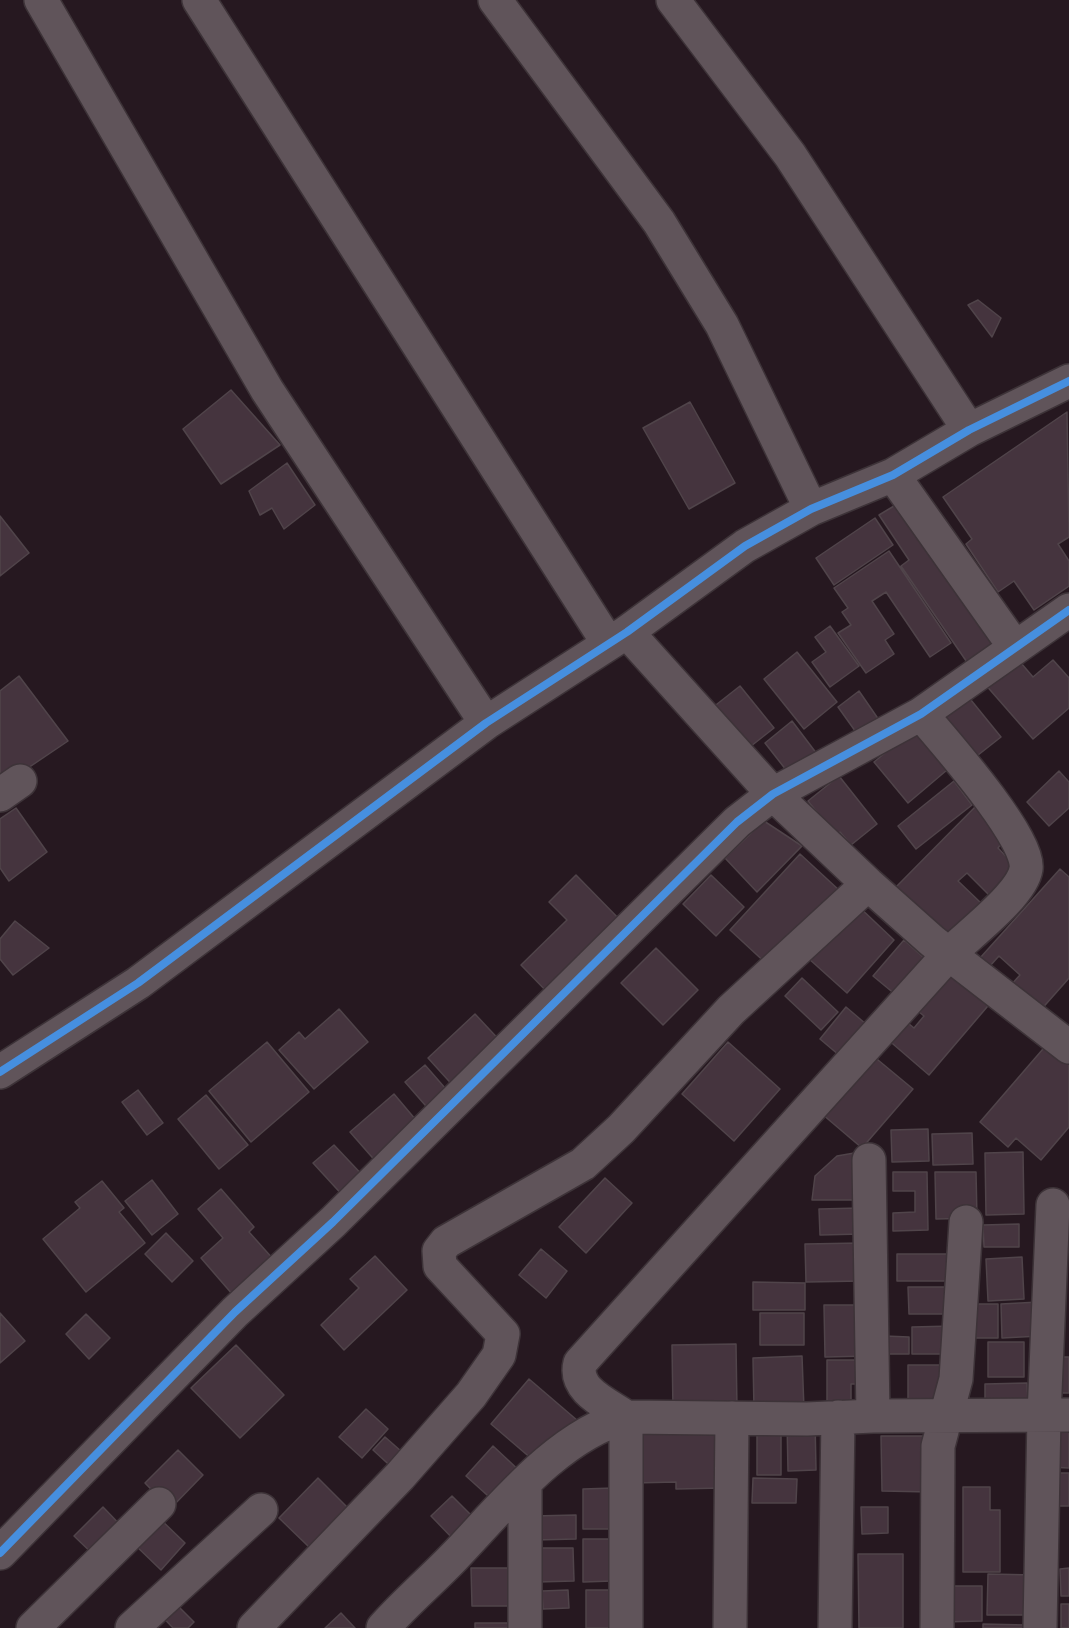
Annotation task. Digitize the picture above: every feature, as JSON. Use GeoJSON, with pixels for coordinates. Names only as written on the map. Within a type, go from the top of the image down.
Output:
{"type":"FeatureCollection","features":[{"type":"Feature","properties":{"kind":"street"},"geometry":{"type":"LineString","coordinates":[[41,0],[267,390],[366,544],[486,723]]}},
{"type":"Feature","properties":{"kind":"street"},"geometry":{"type":"LineString","coordinates":[[200,0],[618,638],[773,794],[868,884],[949,954],[1069,1047]]}},
{"type":"Feature","properties":{"kind":"street"},"geometry":{"type":"LineString","coordinates":[[495,0],[659,222],[722,325],[811,509]]}},
{"type":"Feature","properties":{"kind":"street"},"geometry":{"type":"LineString","coordinates":[[673,0],[790,155],[969,430]]}},
{"type":"Feature","properties":{"kind":"street"},"geometry":{"type":"LineString","coordinates":[[0,1072],[138,983],[486,723],[618,638],[745,546],[811,509],[893,475],[969,430],[1069,381]]}},
{"type":"Feature","properties":{"kind":"street"},"geometry":{"type":"LineString","coordinates":[[893,475],[1014,646]]}},
{"type":"Feature","properties":{"kind":"street"},"geometry":{"type":"LineString","coordinates":[[0,1553],[235,1312],[333,1222],[736,822],[773,794],[921,714],[1014,646],[1069,610]]}},
{"type":"Feature","properties":{"kind":"street"},"geometry":{"type":"LineString","coordinates":[[626,1417],[581,1384],[577,1374],[579,1363],[949,954],[1014,892],[1026,871],[1026,856],[974,778],[921,714]]}},
{"type":"Feature","properties":{"kind":"street"},"geometry":{"type":"LineString","coordinates":[[254,1628],[400,1476],[471,1395],[500,1355],[503,1334],[440,1266],[439,1251],[446,1242],[583,1164],[621,1129],[731,1010],[868,884]]}},
{"type":"Feature","properties":{"kind":"street"},"geometry":{"type":"LineString","coordinates":[[869,1160],[873,1416]]}},
{"type":"Feature","properties":{"kind":"street"},"geometry":{"type":"LineString","coordinates":[[1040,1628],[1057,1415],[1053,1205]]}},
{"type":"Feature","properties":{"kind":"street"},"geometry":{"type":"LineString","coordinates":[[937,1628],[938,1446],[956,1379],[966,1222]]}},
{"type":"Feature","properties":{"kind":"street"},"geometry":{"type":"LineString","coordinates":[[383,1628],[525,1484],[593,1428],[626,1417],[1057,1415]]}},
{"type":"Feature","properties":{"kind":"street"},"geometry":{"type":"LineString","coordinates":[[626,1417],[626,1628]]}},
{"type":"Feature","properties":{"kind":"street"},"geometry":{"type":"LineString","coordinates":[[835,1628],[838,1417]]}},
{"type":"Feature","properties":{"kind":"street"},"geometry":{"type":"LineString","coordinates":[[729,1628],[732,1418]]}},
{"type":"Feature","properties":{"kind":"street"},"geometry":{"type":"LineString","coordinates":[[525,1484],[525,1628]]}},
{"type":"Feature","properties":{"kind":"street"},"geometry":{"type":"LineString","coordinates":[[33,1628],[159,1504]]}},
{"type":"Feature","properties":{"kind":"street"},"geometry":{"type":"LineString","coordinates":[[132,1628],[261,1510]]}},
{"type":"Feature","properties":{"kind":"building"},"geometry":{"type":"Polygon","coordinates":[[[978,300],[1001,318],[992,337],[968,305],[978,300]]]}},
{"type":"Feature","properties":{"kind":"building"},"geometry":{"type":"Polygon","coordinates":[[[231,390],[280,445],[221,484],[183,429],[231,390]]]}},
{"type":"Feature","properties":{"kind":"building"},"geometry":{"type":"Polygon","coordinates":[[[690,402],[735,483],[689,509],[643,428],[690,402]]]}},
{"type":"Feature","properties":{"kind":"building"},"geometry":{"type":"Polygon","coordinates":[[[1067,412],[1069,537],[1058,544],[1069,561],[1069,586],[1034,610],[1014,581],[998,592],[966,544],[972,539],[943,497],[1067,412]]]}},
{"type":"Feature","properties":{"kind":"building"},"geometry":{"type":"Polygon","coordinates":[[[287,463],[315,505],[284,529],[272,508],[260,515],[249,491],[287,463]]]}},
{"type":"Feature","properties":{"kind":"building"},"geometry":{"type":"Polygon","coordinates":[[[904,500],[1002,645],[971,668],[901,566],[909,560],[879,515],[904,500]]]}},
{"type":"Feature","properties":{"kind":"building"},"geometry":{"type":"Polygon","coordinates":[[[0,516],[29,553],[0,576],[0,516]]]}},
{"type":"Feature","properties":{"kind":"building"},"geometry":{"type":"Polygon","coordinates":[[[875,518],[893,545],[834,585],[816,558],[875,518]]]}},
{"type":"Feature","properties":{"kind":"building"},"geometry":{"type":"Polygon","coordinates":[[[889,551],[951,643],[930,657],[886,592],[872,601],[894,634],[885,640],[894,654],[866,673],[838,633],[851,625],[842,612],[848,608],[834,588],[889,551]]]}},
{"type":"Feature","properties":{"kind":"building"},"geometry":{"type":"Polygon","coordinates":[[[830,626],[859,666],[830,687],[812,662],[826,652],[815,637],[830,626]]]}},
{"type":"Feature","properties":{"kind":"building"},"geometry":{"type":"Polygon","coordinates":[[[797,652],[837,702],[804,729],[764,679],[797,652]]]}},
{"type":"Feature","properties":{"kind":"building"},"geometry":{"type":"Polygon","coordinates":[[[1015,656],[1033,677],[1053,660],[1069,678],[1069,708],[1033,739],[984,683],[1015,656]]]}},
{"type":"Feature","properties":{"kind":"building"},"geometry":{"type":"Polygon","coordinates":[[[19,676],[68,741],[0,787],[0,691],[19,676]]]}},
{"type":"Feature","properties":{"kind":"building"},"geometry":{"type":"Polygon","coordinates":[[[740,686],[774,728],[746,750],[712,708],[740,686]]]}},
{"type":"Feature","properties":{"kind":"building"},"geometry":{"type":"Polygon","coordinates":[[[962,689],[1001,737],[973,759],[934,712],[962,689]]]}},
{"type":"Feature","properties":{"kind":"building"},"geometry":{"type":"Polygon","coordinates":[[[859,691],[879,720],[858,735],[838,707],[859,691]]]}},
{"type":"Feature","properties":{"kind":"building"},"geometry":{"type":"Polygon","coordinates":[[[792,721],[817,754],[790,775],[765,743],[792,721]]]}},
{"type":"Feature","properties":{"kind":"building"},"geometry":{"type":"Polygon","coordinates":[[[914,729],[947,770],[908,803],[874,762],[914,729]]]}},
{"type":"Feature","properties":{"kind":"building"},"geometry":{"type":"Polygon","coordinates":[[[1059,771],[1069,782],[1069,808],[1049,826],[1027,802],[1059,771]]]}},
{"type":"Feature","properties":{"kind":"building"},"geometry":{"type":"Polygon","coordinates":[[[839,776],[877,824],[851,845],[840,832],[836,836],[808,801],[839,776]]]}},
{"type":"Feature","properties":{"kind":"building"},"geometry":{"type":"Polygon","coordinates":[[[954,781],[972,805],[916,849],[898,826],[954,781]]]}},
{"type":"Feature","properties":{"kind":"building"},"geometry":{"type":"Polygon","coordinates":[[[980,802],[1009,834],[998,848],[1016,867],[989,895],[967,873],[958,881],[981,903],[944,940],[894,889],[980,802]]]}},
{"type":"Feature","properties":{"kind":"building"},"geometry":{"type":"Polygon","coordinates":[[[16,808],[47,852],[9,881],[0,868],[0,819],[16,808]]]}},
{"type":"Feature","properties":{"kind":"building"},"geometry":{"type":"Polygon","coordinates":[[[764,821],[802,846],[757,892],[725,858],[764,821]]]}},
{"type":"Feature","properties":{"kind":"building"},"geometry":{"type":"Polygon","coordinates":[[[800,854],[840,891],[770,967],[730,930],[800,854]]]}},
{"type":"Feature","properties":{"kind":"building"},"geometry":{"type":"Polygon","coordinates":[[[1060,869],[1069,877],[1069,978],[1039,1012],[1010,986],[1020,975],[999,956],[989,967],[980,958],[1060,869]]]}},
{"type":"Feature","properties":{"kind":"building"},"geometry":{"type":"Polygon","coordinates":[[[576,875],[624,924],[551,996],[521,965],[567,920],[549,902],[576,875]]]}},
{"type":"Feature","properties":{"kind":"building"},"geometry":{"type":"Polygon","coordinates":[[[711,875],[744,907],[716,936],[683,904],[711,875]]]}},
{"type":"Feature","properties":{"kind":"building"},"geometry":{"type":"Polygon","coordinates":[[[856,904],[894,940],[847,993],[808,958],[856,904]]]}},
{"type":"Feature","properties":{"kind":"building"},"geometry":{"type":"Polygon","coordinates":[[[15,921],[49,948],[13,975],[0,959],[0,939],[15,921]]]}},
{"type":"Feature","properties":{"kind":"building"},"geometry":{"type":"Polygon","coordinates":[[[904,940],[932,965],[902,1000],[873,976],[904,940]]]}},
{"type":"Feature","properties":{"kind":"building"},"geometry":{"type":"Polygon","coordinates":[[[656,948],[698,990],[663,1025],[621,983],[656,948]]]}},
{"type":"Feature","properties":{"kind":"building"},"geometry":{"type":"Polygon","coordinates":[[[950,963],[993,1000],[929,1075],[886,1038],[903,1019],[914,1028],[924,1016],[913,1007],[950,963]]]}},
{"type":"Feature","properties":{"kind":"building"},"geometry":{"type":"Polygon","coordinates":[[[802,978],[838,1012],[821,1030],[785,996],[802,978]]]}},
{"type":"Feature","properties":{"kind":"building"},"geometry":{"type":"Polygon","coordinates":[[[846,1007],[873,1030],[846,1061],[820,1039],[846,1007]]]}},
{"type":"Feature","properties":{"kind":"building"},"geometry":{"type":"Polygon","coordinates":[[[339,1009],[368,1042],[314,1089],[279,1050],[299,1032],[305,1039],[339,1009]]]}},
{"type":"Feature","properties":{"kind":"building"},"geometry":{"type":"Polygon","coordinates":[[[475,1014],[504,1045],[457,1090],[428,1058],[475,1014]]]}},
{"type":"Feature","properties":{"kind":"building"},"geometry":{"type":"Polygon","coordinates":[[[267,1042],[309,1092],[251,1142],[209,1091],[267,1042]]]}},
{"type":"Feature","properties":{"kind":"building"},"geometry":{"type":"Polygon","coordinates":[[[728,1042],[780,1089],[734,1141],[682,1094],[728,1042]]]}},
{"type":"Feature","properties":{"kind":"building"},"geometry":{"type":"Polygon","coordinates":[[[1049,1042],[1069,1059],[1069,1127],[1041,1160],[1016,1138],[1008,1147],[980,1122],[1049,1042]]]}},
{"type":"Feature","properties":{"kind":"building"},"geometry":{"type":"Polygon","coordinates":[[[872,1055],[913,1089],[862,1148],[822,1114],[872,1055]]]}},
{"type":"Feature","properties":{"kind":"building"},"geometry":{"type":"Polygon","coordinates":[[[425,1065],[452,1096],[432,1113],[405,1082],[425,1065]]]}},
{"type":"Feature","properties":{"kind":"building"},"geometry":{"type":"Polygon","coordinates":[[[138,1090],[163,1123],[147,1135],[122,1102],[138,1090]]]}},
{"type":"Feature","properties":{"kind":"building"},"geometry":{"type":"Polygon","coordinates":[[[394,1094],[421,1126],[378,1164],[350,1132],[394,1094]]]}},
{"type":"Feature","properties":{"kind":"building"},"geometry":{"type":"Polygon","coordinates":[[[206,1095],[248,1145],[219,1169],[178,1119],[206,1095]]]}},
{"type":"Feature","properties":{"kind":"building"},"geometry":{"type":"Polygon","coordinates":[[[928,1129],[929,1161],[892,1162],[891,1130],[928,1129]]]}},
{"type":"Feature","properties":{"kind":"building"},"geometry":{"type":"Polygon","coordinates":[[[972,1133],[973,1164],[933,1165],[932,1134],[972,1133]]]}},
{"type":"Feature","properties":{"kind":"building"},"geometry":{"type":"Polygon","coordinates":[[[334,1145],[367,1180],[346,1199],[313,1163],[334,1145]]]}},
{"type":"Feature","properties":{"kind":"building"},"geometry":{"type":"Polygon","coordinates":[[[860,1152],[860,1200],[812,1200],[815,1176],[837,1156],[860,1152]]]}},
{"type":"Feature","properties":{"kind":"building"},"geometry":{"type":"Polygon","coordinates":[[[1023,1152],[1024,1214],[986,1215],[985,1153],[1023,1152]]]}},
{"type":"Feature","properties":{"kind":"building"},"geometry":{"type":"Polygon","coordinates":[[[893,1172],[927,1172],[928,1230],[893,1231],[893,1213],[915,1212],[915,1191],[893,1191],[893,1172]]]}},
{"type":"Feature","properties":{"kind":"building"},"geometry":{"type":"Polygon","coordinates":[[[935,1172],[976,1172],[977,1218],[936,1219],[935,1172]]]}},
{"type":"Feature","properties":{"kind":"building"},"geometry":{"type":"Polygon","coordinates":[[[605,1178],[632,1203],[586,1253],[559,1227],[605,1178]]]}},
{"type":"Feature","properties":{"kind":"building"},"geometry":{"type":"Polygon","coordinates":[[[152,1180],[178,1214],[152,1235],[125,1201],[152,1180]]]}},
{"type":"Feature","properties":{"kind":"building"},"geometry":{"type":"Polygon","coordinates":[[[102,1181],[124,1208],[119,1212],[145,1243],[86,1292],[43,1239],[80,1208],[75,1202],[102,1181]]]}},
{"type":"Feature","properties":{"kind":"building"},"geometry":{"type":"Polygon","coordinates":[[[221,1189],[254,1227],[249,1232],[274,1260],[233,1295],[201,1258],[223,1238],[198,1209],[221,1189]]]}},
{"type":"Feature","properties":{"kind":"building"},"geometry":{"type":"Polygon","coordinates":[[[860,1208],[861,1234],[820,1235],[819,1209],[860,1208]]]}},
{"type":"Feature","properties":{"kind":"building"},"geometry":{"type":"Polygon","coordinates":[[[1019,1224],[1019,1247],[984,1247],[983,1225],[1019,1224]]]}},
{"type":"Feature","properties":{"kind":"building"},"geometry":{"type":"Polygon","coordinates":[[[166,1233],[193,1261],[172,1282],[145,1254],[166,1233]]]}},
{"type":"Feature","properties":{"kind":"building"},"geometry":{"type":"Polygon","coordinates":[[[861,1243],[862,1281],[806,1282],[805,1244],[861,1243]]]}},
{"type":"Feature","properties":{"kind":"building"},"geometry":{"type":"Polygon","coordinates":[[[541,1249],[567,1271],[546,1298],[519,1275],[541,1249]]]}},
{"type":"Feature","properties":{"kind":"building"},"geometry":{"type":"Polygon","coordinates":[[[897,1254],[954,1254],[954,1281],[897,1281],[897,1254]]]}},
{"type":"Feature","properties":{"kind":"building"},"geometry":{"type":"Polygon","coordinates":[[[375,1256],[407,1290],[344,1350],[321,1325],[359,1288],[350,1279],[375,1256]]]}},
{"type":"Feature","properties":{"kind":"building"},"geometry":{"type":"Polygon","coordinates":[[[1022,1257],[1024,1299],[988,1301],[986,1259],[1022,1257]]]}},
{"type":"Feature","properties":{"kind":"building"},"geometry":{"type":"Polygon","coordinates":[[[753,1282],[805,1283],[805,1310],[753,1310],[753,1282]]]}},
{"type":"Feature","properties":{"kind":"building"},"geometry":{"type":"Polygon","coordinates":[[[908,1287],[954,1287],[954,1314],[909,1314],[908,1287]]]}},
{"type":"Feature","properties":{"kind":"building"},"geometry":{"type":"Polygon","coordinates":[[[1039,1302],[1040,1336],[1002,1338],[1001,1304],[1039,1302]]]}},
{"type":"Feature","properties":{"kind":"building"},"geometry":{"type":"Polygon","coordinates":[[[964,1304],[998,1304],[998,1338],[965,1338],[964,1304]]]}},
{"type":"Feature","properties":{"kind":"building"},"geometry":{"type":"Polygon","coordinates":[[[824,1305],[867,1305],[868,1356],[825,1357],[824,1305]]]}},
{"type":"Feature","properties":{"kind":"building"},"geometry":{"type":"Polygon","coordinates":[[[0,1313],[25,1341],[0,1363],[0,1313]]]}},
{"type":"Feature","properties":{"kind":"building"},"geometry":{"type":"Polygon","coordinates":[[[760,1313],[804,1313],[804,1345],[760,1345],[760,1313]]]}},
{"type":"Feature","properties":{"kind":"building"},"geometry":{"type":"Polygon","coordinates":[[[86,1314],[110,1338],[89,1359],[66,1334],[86,1314]]]}},
{"type":"Feature","properties":{"kind":"building"},"geometry":{"type":"Polygon","coordinates":[[[953,1326],[953,1354],[912,1354],[912,1327],[953,1326]]]}},
{"type":"Feature","properties":{"kind":"building"},"geometry":{"type":"Polygon","coordinates":[[[885,1336],[909,1337],[909,1354],[884,1354],[885,1336]]]}},
{"type":"Feature","properties":{"kind":"building"},"geometry":{"type":"Polygon","coordinates":[[[988,1342],[1024,1342],[1024,1377],[988,1377],[988,1342]]]}},
{"type":"Feature","properties":{"kind":"building"},"geometry":{"type":"Polygon","coordinates":[[[736,1344],[737,1409],[673,1410],[672,1345],[736,1344]]]}},
{"type":"Feature","properties":{"kind":"building"},"geometry":{"type":"Polygon","coordinates":[[[236,1345],[284,1395],[240,1438],[191,1388],[236,1345]]]}},
{"type":"Feature","properties":{"kind":"building"},"geometry":{"type":"Polygon","coordinates":[[[802,1356],[804,1409],[754,1410],[753,1358],[802,1356]]]}},
{"type":"Feature","properties":{"kind":"building"},"geometry":{"type":"Polygon","coordinates":[[[1053,1357],[1069,1357],[1069,1393],[1053,1393],[1053,1357]]]}},
{"type":"Feature","properties":{"kind":"building"},"geometry":{"type":"Polygon","coordinates":[[[827,1360],[866,1360],[866,1384],[851,1384],[851,1408],[827,1407],[827,1360]]]}},
{"type":"Feature","properties":{"kind":"building"},"geometry":{"type":"Polygon","coordinates":[[[908,1365],[945,1365],[944,1402],[908,1402],[908,1365]]]}},
{"type":"Feature","properties":{"kind":"building"},"geometry":{"type":"Polygon","coordinates":[[[529,1379],[578,1421],[540,1466],[491,1424],[529,1379]]]}},
{"type":"Feature","properties":{"kind":"building"},"geometry":{"type":"Polygon","coordinates":[[[1027,1383],[1028,1403],[985,1404],[985,1384],[1027,1383]]]}},
{"type":"Feature","properties":{"kind":"building"},"geometry":{"type":"Polygon","coordinates":[[[366,1409],[388,1429],[362,1458],[339,1437],[366,1409]]]}},
{"type":"Feature","properties":{"kind":"building"},"geometry":{"type":"Polygon","coordinates":[[[1049,1418],[1069,1418],[1069,1468],[1049,1467],[1049,1418]]]}},
{"type":"Feature","properties":{"kind":"building"},"geometry":{"type":"Polygon","coordinates":[[[815,1420],[816,1470],[788,1471],[787,1421],[815,1420]]]}},
{"type":"Feature","properties":{"kind":"building"},"geometry":{"type":"Polygon","coordinates":[[[757,1423],[781,1423],[781,1475],[757,1475],[757,1423]]]}},
{"type":"Feature","properties":{"kind":"building"},"geometry":{"type":"Polygon","coordinates":[[[722,1426],[723,1488],[676,1489],[676,1482],[633,1483],[632,1428],[722,1426]]]}},
{"type":"Feature","properties":{"kind":"building"},"geometry":{"type":"Polygon","coordinates":[[[881,1436],[931,1436],[931,1492],[882,1491],[881,1436]]]}},
{"type":"Feature","properties":{"kind":"building"},"geometry":{"type":"Polygon","coordinates":[[[385,1437],[410,1459],[398,1473],[373,1450],[385,1437]]]}},
{"type":"Feature","properties":{"kind":"building"},"geometry":{"type":"Polygon","coordinates":[[[493,1446],[524,1475],[497,1504],[466,1476],[493,1446]]]}},
{"type":"Feature","properties":{"kind":"building"},"geometry":{"type":"Polygon","coordinates":[[[178,1450],[203,1475],[170,1509],[145,1483],[178,1450]]]}},
{"type":"Feature","properties":{"kind":"building"},"geometry":{"type":"Polygon","coordinates":[[[1048,1473],[1069,1473],[1069,1506],[1048,1506],[1048,1473]]]}},
{"type":"Feature","properties":{"kind":"building"},"geometry":{"type":"Polygon","coordinates":[[[318,1478],[347,1507],[309,1547],[279,1518],[318,1478]]]}},
{"type":"Feature","properties":{"kind":"building"},"geometry":{"type":"Polygon","coordinates":[[[753,1478],[797,1479],[796,1503],[752,1503],[753,1478]]]}},
{"type":"Feature","properties":{"kind":"building"},"geometry":{"type":"Polygon","coordinates":[[[963,1487],[990,1487],[990,1510],[1000,1510],[1000,1572],[963,1572],[963,1487]]]}},
{"type":"Feature","properties":{"kind":"building"},"geometry":{"type":"Polygon","coordinates":[[[614,1488],[615,1529],[583,1529],[583,1489],[614,1488]]]}},
{"type":"Feature","properties":{"kind":"building"},"geometry":{"type":"Polygon","coordinates":[[[452,1496],[479,1523],[458,1544],[431,1516],[452,1496]]]}},
{"type":"Feature","properties":{"kind":"building"},"geometry":{"type":"Polygon","coordinates":[[[103,1507],[127,1532],[99,1560],[74,1536],[103,1507]]]}},
{"type":"Feature","properties":{"kind":"building"},"geometry":{"type":"Polygon","coordinates":[[[861,1507],[888,1507],[888,1533],[862,1534],[861,1507]]]}},
{"type":"Feature","properties":{"kind":"building"},"geometry":{"type":"Polygon","coordinates":[[[576,1515],[576,1539],[534,1540],[534,1516],[576,1515]]]}},
{"type":"Feature","properties":{"kind":"building"},"geometry":{"type":"Polygon","coordinates":[[[157,1516],[185,1543],[161,1570],[132,1542],[157,1516]]]}},
{"type":"Feature","properties":{"kind":"building"},"geometry":{"type":"Polygon","coordinates":[[[583,1539],[611,1539],[612,1581],[583,1582],[583,1539]]]}},
{"type":"Feature","properties":{"kind":"building"},"geometry":{"type":"Polygon","coordinates":[[[536,1548],[573,1548],[574,1581],[537,1582],[536,1548]]]}},
{"type":"Feature","properties":{"kind":"building"},"geometry":{"type":"Polygon","coordinates":[[[858,1554],[903,1554],[903,1628],[859,1628],[858,1554]]]}},
{"type":"Feature","properties":{"kind":"building"},"geometry":{"type":"Polygon","coordinates":[[[471,1568],[511,1568],[511,1606],[472,1606],[471,1568]]]}},
{"type":"Feature","properties":{"kind":"building"},"geometry":{"type":"Polygon","coordinates":[[[1069,1568],[1069,1596],[1061,1596],[1060,1569],[1069,1568]]]}},
{"type":"Feature","properties":{"kind":"building"},"geometry":{"type":"Polygon","coordinates":[[[988,1574],[1034,1575],[1034,1615],[987,1615],[988,1574]]]}},
{"type":"Feature","properties":{"kind":"building"},"geometry":{"type":"Polygon","coordinates":[[[941,1586],[982,1586],[982,1621],[942,1622],[941,1586]]]}},
{"type":"Feature","properties":{"kind":"building"},"geometry":{"type":"Polygon","coordinates":[[[568,1590],[569,1608],[543,1609],[542,1591],[568,1590]]]}},
{"type":"Feature","properties":{"kind":"building"},"geometry":{"type":"Polygon","coordinates":[[[586,1590],[614,1590],[615,1628],[586,1628],[586,1590]]]}},
{"type":"Feature","properties":{"kind":"building"},"geometry":{"type":"Polygon","coordinates":[[[170,1598],[194,1622],[188,1628],[173,1628],[157,1611],[170,1598]]]}},
{"type":"Feature","properties":{"kind":"building"},"geometry":{"type":"Polygon","coordinates":[[[1061,1604],[1069,1604],[1069,1628],[1061,1628],[1061,1604]]]}},
{"type":"Feature","properties":{"kind":"building"},"geometry":{"type":"Polygon","coordinates":[[[341,1613],[355,1628],[325,1628],[341,1613]]]}},
{"type":"Feature","properties":{"kind":"building"},"geometry":{"type":"Polygon","coordinates":[[[475,1623],[518,1623],[518,1628],[475,1628],[475,1623]]]}},
{"type":"Feature","properties":{"kind":"building"},"geometry":{"type":"Polygon","coordinates":[[[983,1624],[1026,1625],[1026,1628],[983,1628],[983,1624]]]}},
{"type":"Feature","properties":{"kind":"cycle path"},"geometry":{"type":"LineString","coordinates":[[0,1072],[138,983],[486,723],[627,632],[745,546],[811,509],[893,475],[969,430],[1069,381]]}},
{"type":"Feature","properties":{"kind":"cycle path"},"geometry":{"type":"LineString","coordinates":[[0,1553],[235,1312],[333,1222],[737,822],[773,794],[921,714],[1069,610]]}}]}
